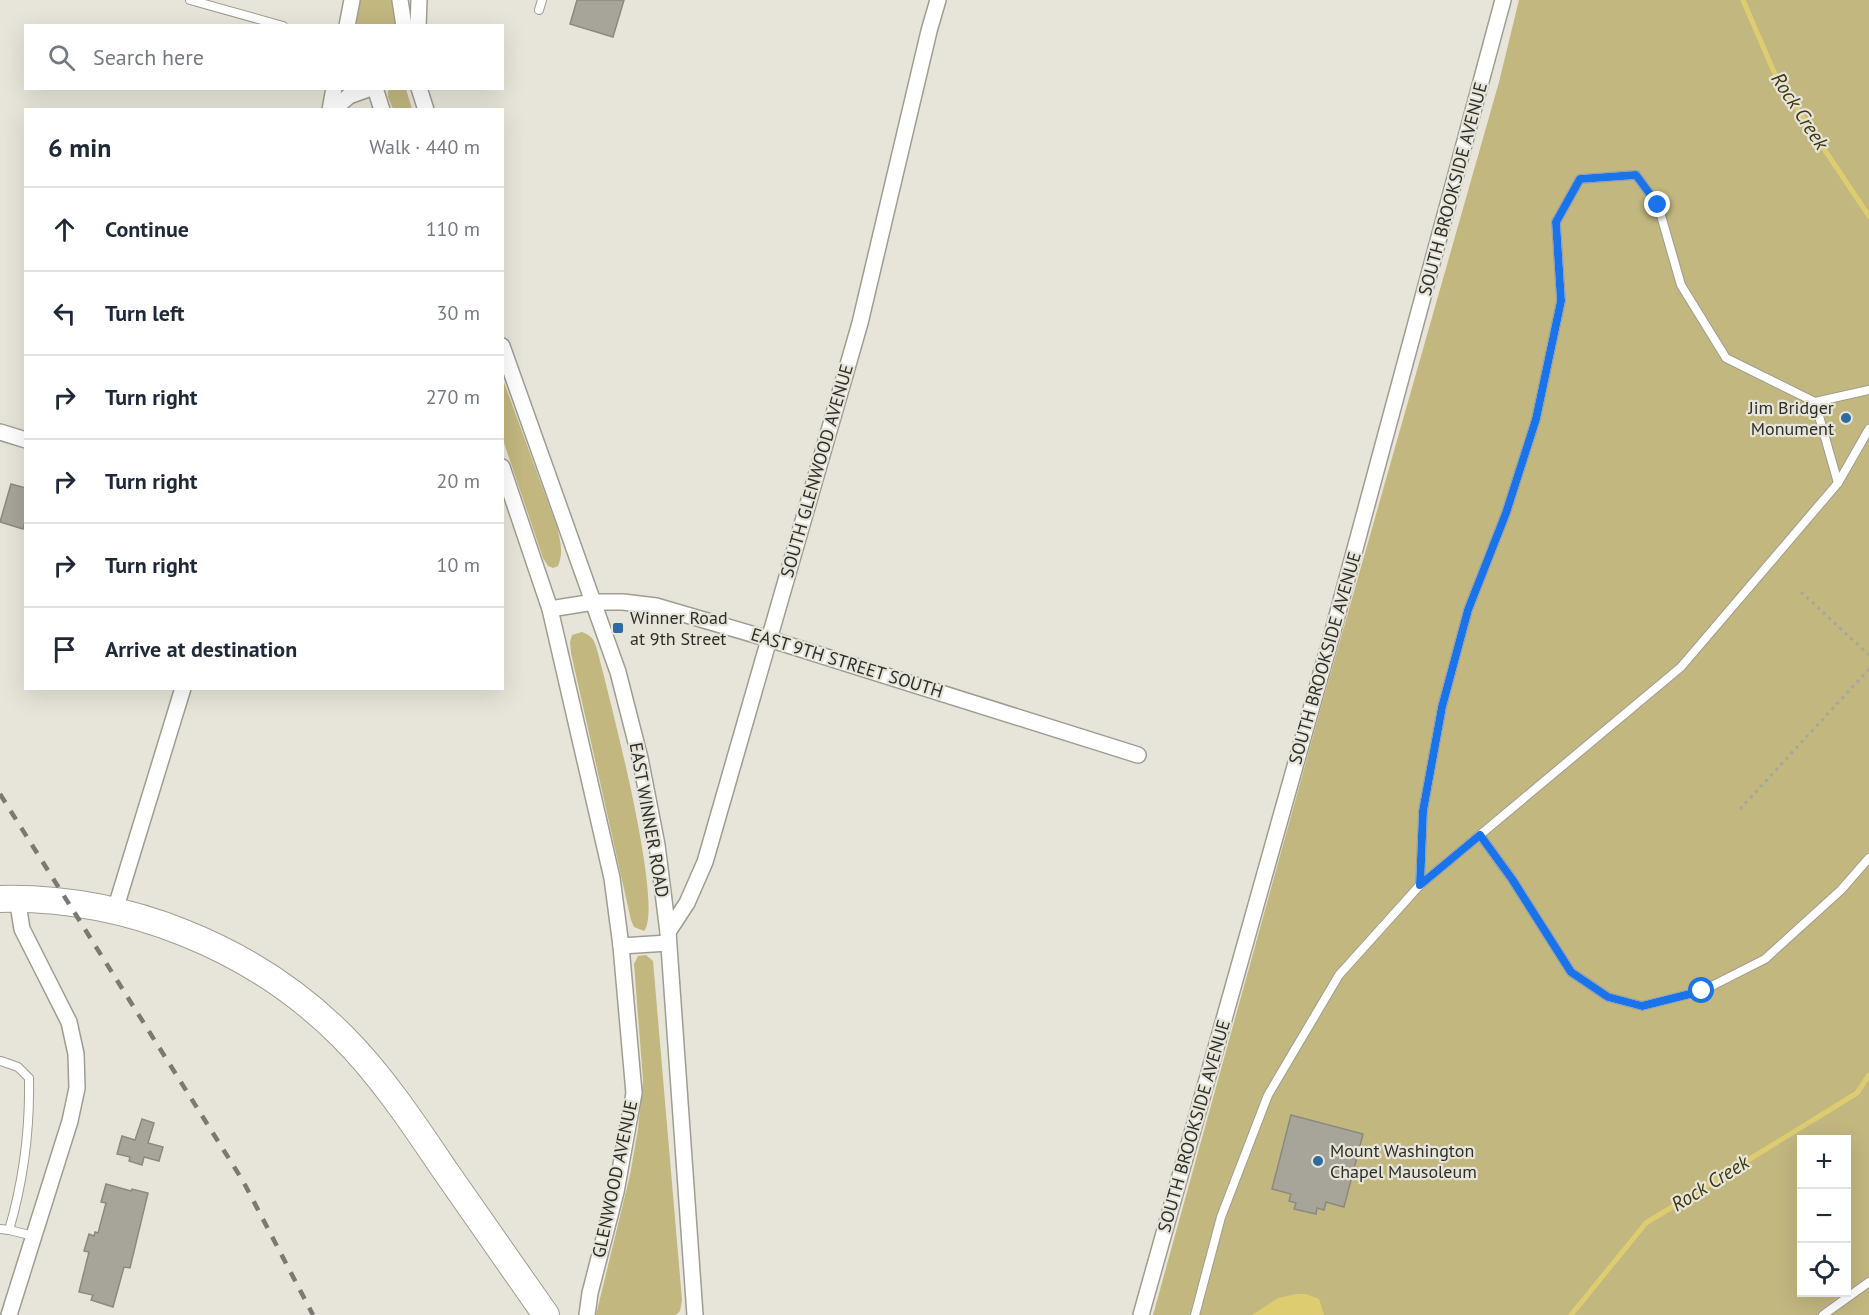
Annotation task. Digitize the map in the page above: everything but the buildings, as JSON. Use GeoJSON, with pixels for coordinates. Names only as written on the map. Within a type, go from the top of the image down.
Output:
{"type":"FeatureCollection","features":[{"type":"Feature","properties":{"kind":"main road"},"geometry":{"type":"LineString","coordinates":[[8,898],[57,900],[118,898],[266,975],[320,1015],[366,1062],[546,1315]]}},
{"type":"Feature","properties":{"kind":"street"},"geometry":{"type":"LineString","coordinates":[[347,24],[352,0]]}},
{"type":"Feature","properties":{"kind":"street"},"geometry":{"type":"LineString","coordinates":[[400,0],[404,24]]}},
{"type":"Feature","properties":{"kind":"street"},"geometry":{"type":"LineString","coordinates":[[418,24],[419,0]]}},
{"type":"Feature","properties":{"kind":"street","name":"SOUTH GLENWOOD AVENUE"},"geometry":{"type":"LineString","coordinates":[[668,938],[705,862],[860,323],[938,0]]}},
{"type":"Feature","properties":{"kind":"street","name":"SOUTH BROOKSIDE AVENUE"},"geometry":{"type":"LineString","coordinates":[[1141,1315],[1337,618],[1503,0]]}},
{"type":"Feature","properties":{"kind":"street"},"geometry":{"type":"LineString","coordinates":[[332,108],[334,90]]}},
{"type":"Feature","properties":{"kind":"street"},"geometry":{"type":"LineString","coordinates":[[334,108],[349,96],[367,90]]}},
{"type":"Feature","properties":{"kind":"street"},"geometry":{"type":"LineString","coordinates":[[374,90],[381,108]]}},
{"type":"Feature","properties":{"kind":"street"},"geometry":{"type":"LineString","coordinates":[[420,90],[425,108]]}},
{"type":"Feature","properties":{"kind":"street","name":"EAST WINNER ROAD"},"geometry":{"type":"LineString","coordinates":[[504,352],[618,672],[640,758],[657,845],[668,938],[695,1315]]}},
{"type":"Feature","properties":{"kind":"street"},"geometry":{"type":"LineString","coordinates":[[0,432],[24,439]]}},
{"type":"Feature","properties":{"kind":"street"},"geometry":{"type":"LineString","coordinates":[[504,473],[550,609],[612,878],[621,946],[668,938]]}},
{"type":"Feature","properties":{"kind":"street","name":"EAST 9TH STREET SOUTH"},"geometry":{"type":"LineString","coordinates":[[550,609],[594,602],[622,602],[656,606],[769,639],[1138,755]]}},
{"type":"Feature","properties":{"kind":"street"},"geometry":{"type":"LineString","coordinates":[[118,898],[182,690]]}},
{"type":"Feature","properties":{"kind":"street"},"geometry":{"type":"LineString","coordinates":[[8,898],[69,1022],[76,1054],[77,1088],[70,1121],[9,1315]]}},
{"type":"Feature","properties":{"kind":"street","name":"GLENWOOD AVENUE"},"geometry":{"type":"LineString","coordinates":[[587,1315],[590,1293],[616,1192],[634,1094],[621,946]]}},
{"type":"Feature","properties":{"kind":"lane"},"geometry":{"type":"LineString","coordinates":[[190,0],[276,24]]}},
{"type":"Feature","properties":{"kind":"lane"},"geometry":{"type":"LineString","coordinates":[[539,10],[542,0]]}},
{"type":"Feature","properties":{"kind":"lane"},"geometry":{"type":"LineString","coordinates":[[1420,885],[1423,811],[1442,707],[1468,610],[1506,513],[1536,419],[1561,301],[1556,222],[1580,179],[1636,175],[1658,205],[1681,285],[1726,358],[1815,402],[1869,390]]}},
{"type":"Feature","properties":{"kind":"lane"},"geometry":{"type":"LineString","coordinates":[[1815,402],[1838,483]]}},
{"type":"Feature","properties":{"kind":"lane"},"geometry":{"type":"LineString","coordinates":[[1195,1315],[1221,1217],[1268,1095],[1339,975],[1420,885],[1681,667],[1838,483],[1868,431]]}},
{"type":"Feature","properties":{"kind":"lane"},"geometry":{"type":"LineString","coordinates":[[1480,835],[1512,879],[1571,972],[1608,997],[1642,1006],[1702,991],[1765,960],[1841,890],[1869,858]]}},
{"type":"Feature","properties":{"kind":"lane"},"geometry":{"type":"LineString","coordinates":[[1,1061],[18,1067],[29,1078],[30,1121],[25,1161],[17,1204],[9,1230]]}},
{"type":"Feature","properties":{"kind":"lane"},"geometry":{"type":"LineString","coordinates":[[0,1229],[34,1236]]}},
{"type":"Feature","properties":{"kind":"lane"},"geometry":{"type":"LineString","coordinates":[[1823,1315],[1869,1282]]}},
{"type":"Feature","properties":{"kind":"path"},"geometry":{"type":"LineString","coordinates":[[1801,592],[1869,655]]}},
{"type":"Feature","properties":{"kind":"path"},"geometry":{"type":"LineString","coordinates":[[1740,809],[1869,669]]}},
{"type":"Feature","properties":{"kind":"shaded area"},"geometry":{"type":"Polygon","coordinates":[[[360,0],[394,0],[396,24],[356,24],[360,0]]]}},
{"type":"Feature","properties":{"kind":"shaded area"},"geometry":{"type":"Polygon","coordinates":[[[1519,0],[1869,0],[1869,1315],[1153,1315],[1322,704],[1499,82],[1519,0]]]}},
{"type":"Feature","properties":{"kind":"shaded area"},"geometry":{"type":"Polygon","coordinates":[[[406,90],[412,108],[393,108],[388,91],[406,90]]]}},
{"type":"Feature","properties":{"kind":"shaded area"},"geometry":{"type":"Polygon","coordinates":[[[504,382],[557,527],[561,546],[558,566],[553,568],[548,566],[543,558],[504,443],[504,382]]]}},
{"type":"Feature","properties":{"kind":"shaded area"},"geometry":{"type":"Polygon","coordinates":[[[582,632],[592,638],[597,649],[633,798],[647,883],[648,914],[644,931],[634,927],[631,920],[571,653],[572,635],[582,632]]]}},
{"type":"Feature","properties":{"kind":"shaded area"},"geometry":{"type":"Polygon","coordinates":[[[646,955],[653,961],[682,1300],[680,1311],[676,1315],[596,1315],[630,1175],[638,1129],[643,1080],[634,964],[638,956],[646,955]]]}},
{"type":"Feature","properties":{"kind":"shaded area"},"geometry":{"type":"Polygon","coordinates":[[[1306,1294],[1319,1299],[1324,1315],[1252,1315],[1278,1298],[1306,1294]]]}},
{"type":"Feature","properties":{"kind":"waterway","name":"Rock Creek"},"geometry":{"type":"LineString","coordinates":[[1743,0],[1777,79],[1869,216]]}},
{"type":"Feature","properties":{"kind":"waterway","name":"Rock Creek"},"geometry":{"type":"LineString","coordinates":[[1571,1315],[1646,1223],[1857,1093],[1869,1075]]}},
{"type":"Feature","properties":{"kind":"railway"},"geometry":{"type":"LineString","coordinates":[[0,794],[243,1181],[313,1315]]}},
{"type":"Feature","properties":{"kind":"place","name":"Jim Bridger Monument"},"geometry":{"type":"Point","coordinates":[1846,418]}},
{"type":"Feature","properties":{"kind":"place","name":"Winner Road at 9th Street"},"geometry":{"type":"Point","coordinates":[618,628]}},
{"type":"Feature","properties":{"kind":"place","name":"Mount Washington Chapel Mausoleum"},"geometry":{"type":"Point","coordinates":[1318,1161]}},
{"type":"Feature","properties":{"kind":"route"},"geometry":{"type":"LineString","coordinates":[[1658,205],[1636,175],[1580,179],[1556,222],[1561,301],[1536,419],[1506,513],[1468,610],[1442,707],[1423,811],[1420,885],[1480,835],[1512,879],[1571,972],[1608,997],[1642,1006],[1702,991]]}}]}
